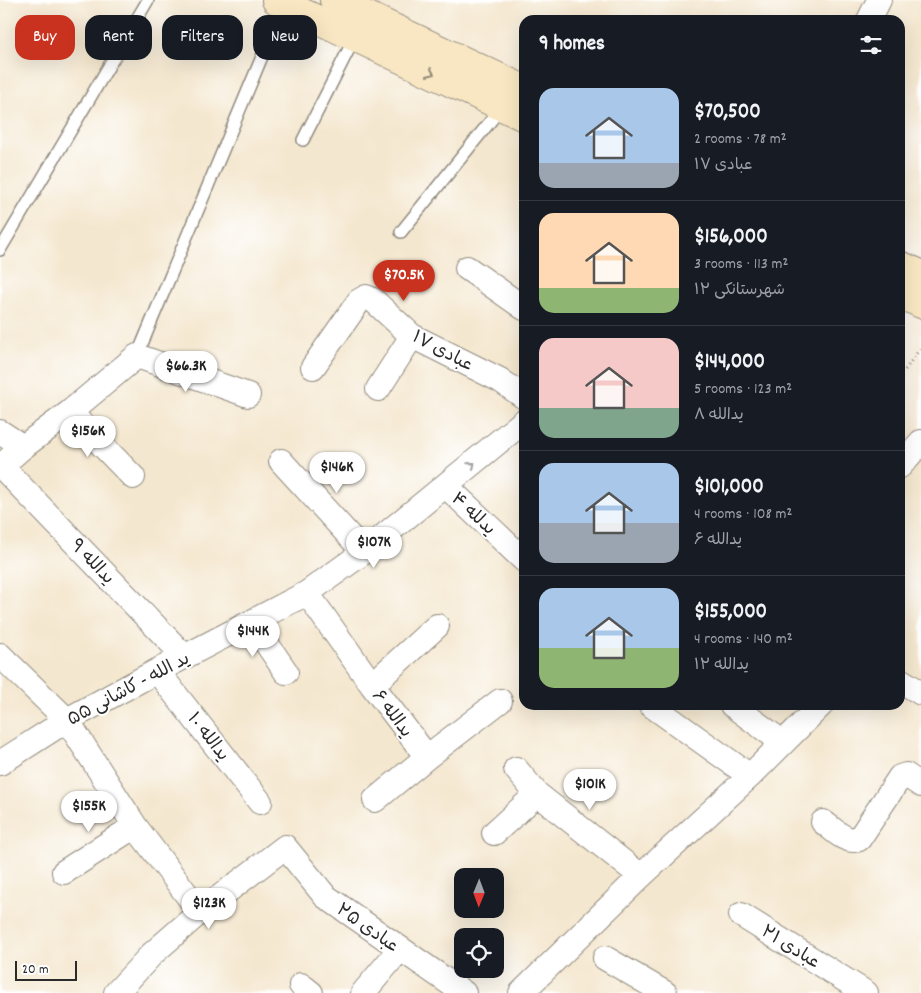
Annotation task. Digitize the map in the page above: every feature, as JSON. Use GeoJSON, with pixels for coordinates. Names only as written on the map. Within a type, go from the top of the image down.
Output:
{"type":"FeatureCollection","features":[{"type":"Feature","properties":{"kind":"main road"},"geometry":{"type":"LineString","coordinates":[[334,0],[519,87]]}},
{"type":"Feature","properties":{"kind":"main road"},"geometry":{"type":"LineString","coordinates":[[280,2],[513,112]]}},
{"type":"Feature","properties":{"kind":"main road"},"geometry":{"type":"LineString","coordinates":[[905,267],[921,274]]}},
{"type":"Feature","properties":{"kind":"main road"},"geometry":{"type":"LineString","coordinates":[[905,296],[921,304]]}},
{"type":"Feature","properties":{"kind":"street"},"geometry":{"type":"LineString","coordinates":[[872,15],[879,0]]}},
{"type":"Feature","properties":{"kind":"street"},"geometry":{"type":"LineString","coordinates":[[467,268],[519,304]]}},
{"type":"Feature","properties":{"kind":"street","name":"عبادی ۱۷"},"geometry":{"type":"LineString","coordinates":[[313,367],[359,301],[366,296],[373,300],[412,336],[500,380],[519,393]]}},
{"type":"Feature","properties":{"kind":"street"},"geometry":{"type":"LineString","coordinates":[[378,389],[412,336]]}},
{"type":"Feature","properties":{"kind":"street"},"geometry":{"type":"LineString","coordinates":[[1,466],[137,356],[248,395]]}},
{"type":"Feature","properties":{"kind":"street"},"geometry":{"type":"LineString","coordinates":[[70,412],[133,477]]}},
{"type":"Feature","properties":{"kind":"street","name":"ید الله - کاشانی ۵۵"},"geometry":{"type":"LineString","coordinates":[[0,763],[67,720],[307,593],[364,552],[519,426]]}},
{"type":"Feature","properties":{"kind":"street"},"geometry":{"type":"LineString","coordinates":[[0,432],[23,447]]}},
{"type":"Feature","properties":{"kind":"street"},"geometry":{"type":"LineString","coordinates":[[905,460],[921,442]]}},
{"type":"Feature","properties":{"kind":"street"},"geometry":{"type":"LineString","coordinates":[[281,461],[364,552]]}},
{"type":"Feature","properties":{"kind":"street","name":"یدالله ۹"},"geometry":{"type":"LineString","coordinates":[[1,466],[185,657]]}},
{"type":"Feature","properties":{"kind":"street","name":"یدلله ۴"},"geometry":{"type":"LineString","coordinates":[[446,486],[519,555]]}},
{"type":"Feature","properties":{"kind":"street","name":"یدالله ۶"},"geometry":{"type":"LineString","coordinates":[[307,593],[372,686],[427,757]]}},
{"type":"Feature","properties":{"kind":"street"},"geometry":{"type":"LineString","coordinates":[[252,622],[286,672]]}},
{"type":"Feature","properties":{"kind":"street"},"geometry":{"type":"LineString","coordinates":[[372,686],[437,626]]}},
{"type":"Feature","properties":{"kind":"street"},"geometry":{"type":"LineString","coordinates":[[0,655],[67,720],[135,826],[200,912],[152,954],[116,993]]}},
{"type":"Feature","properties":{"kind":"street","name":"یدالله ۱۰"},"geometry":{"type":"LineString","coordinates":[[157,671],[260,802]]}},
{"type":"Feature","properties":{"kind":"street"},"geometry":{"type":"LineString","coordinates":[[905,683],[921,693]]}},
{"type":"Feature","properties":{"kind":"street"},"geometry":{"type":"LineString","coordinates":[[375,800],[500,701]]}},
{"type":"Feature","properties":{"kind":"street"},"geometry":{"type":"LineString","coordinates":[[658,710],[750,776]]}},
{"type":"Feature","properties":{"kind":"street"},"geometry":{"type":"LineString","coordinates":[[739,710],[782,742]]}},
{"type":"Feature","properties":{"kind":"street"},"geometry":{"type":"LineString","coordinates":[[521,993],[641,876],[750,776],[816,710]]}},
{"type":"Feature","properties":{"kind":"street"},"geometry":{"type":"LineString","coordinates":[[516,769],[537,794],[641,876]]}},
{"type":"Feature","properties":{"kind":"street"},"geometry":{"type":"LineString","coordinates":[[823,822],[847,839],[854,841],[859,839],[900,777],[906,775],[921,785]]}},
{"type":"Feature","properties":{"kind":"street"},"geometry":{"type":"LineString","coordinates":[[494,833],[537,794]]}},
{"type":"Feature","properties":{"kind":"street"},"geometry":{"type":"LineString","coordinates":[[64,872],[135,826]]}},
{"type":"Feature","properties":{"kind":"street","name":"عبادی ۲۵"},"geometry":{"type":"LineString","coordinates":[[200,912],[285,847],[325,896],[464,993]]}},
{"type":"Feature","properties":{"kind":"street","name":"عبادی ۲۱"},"geometry":{"type":"LineString","coordinates":[[741,914],[866,993]]}},
{"type":"Feature","properties":{"kind":"street"},"geometry":{"type":"LineString","coordinates":[[363,993],[400,949]]}},
{"type":"Feature","properties":{"kind":"street"},"geometry":{"type":"LineString","coordinates":[[605,958],[665,993]]}},
{"type":"Feature","properties":{"kind":"lane"},"geometry":{"type":"LineString","coordinates":[[2,242],[148,0]]}},
{"type":"Feature","properties":{"kind":"lane"},"geometry":{"type":"LineString","coordinates":[[137,356],[280,2]]}},
{"type":"Feature","properties":{"kind":"lane"},"geometry":{"type":"LineString","coordinates":[[303,140],[355,37]]}},
{"type":"Feature","properties":{"kind":"lane"},"geometry":{"type":"LineString","coordinates":[[401,232],[513,112]]}},
{"type":"Feature","properties":{"kind":"path"},"geometry":{"type":"LineString","coordinates":[[905,370],[921,347]]}}]}
